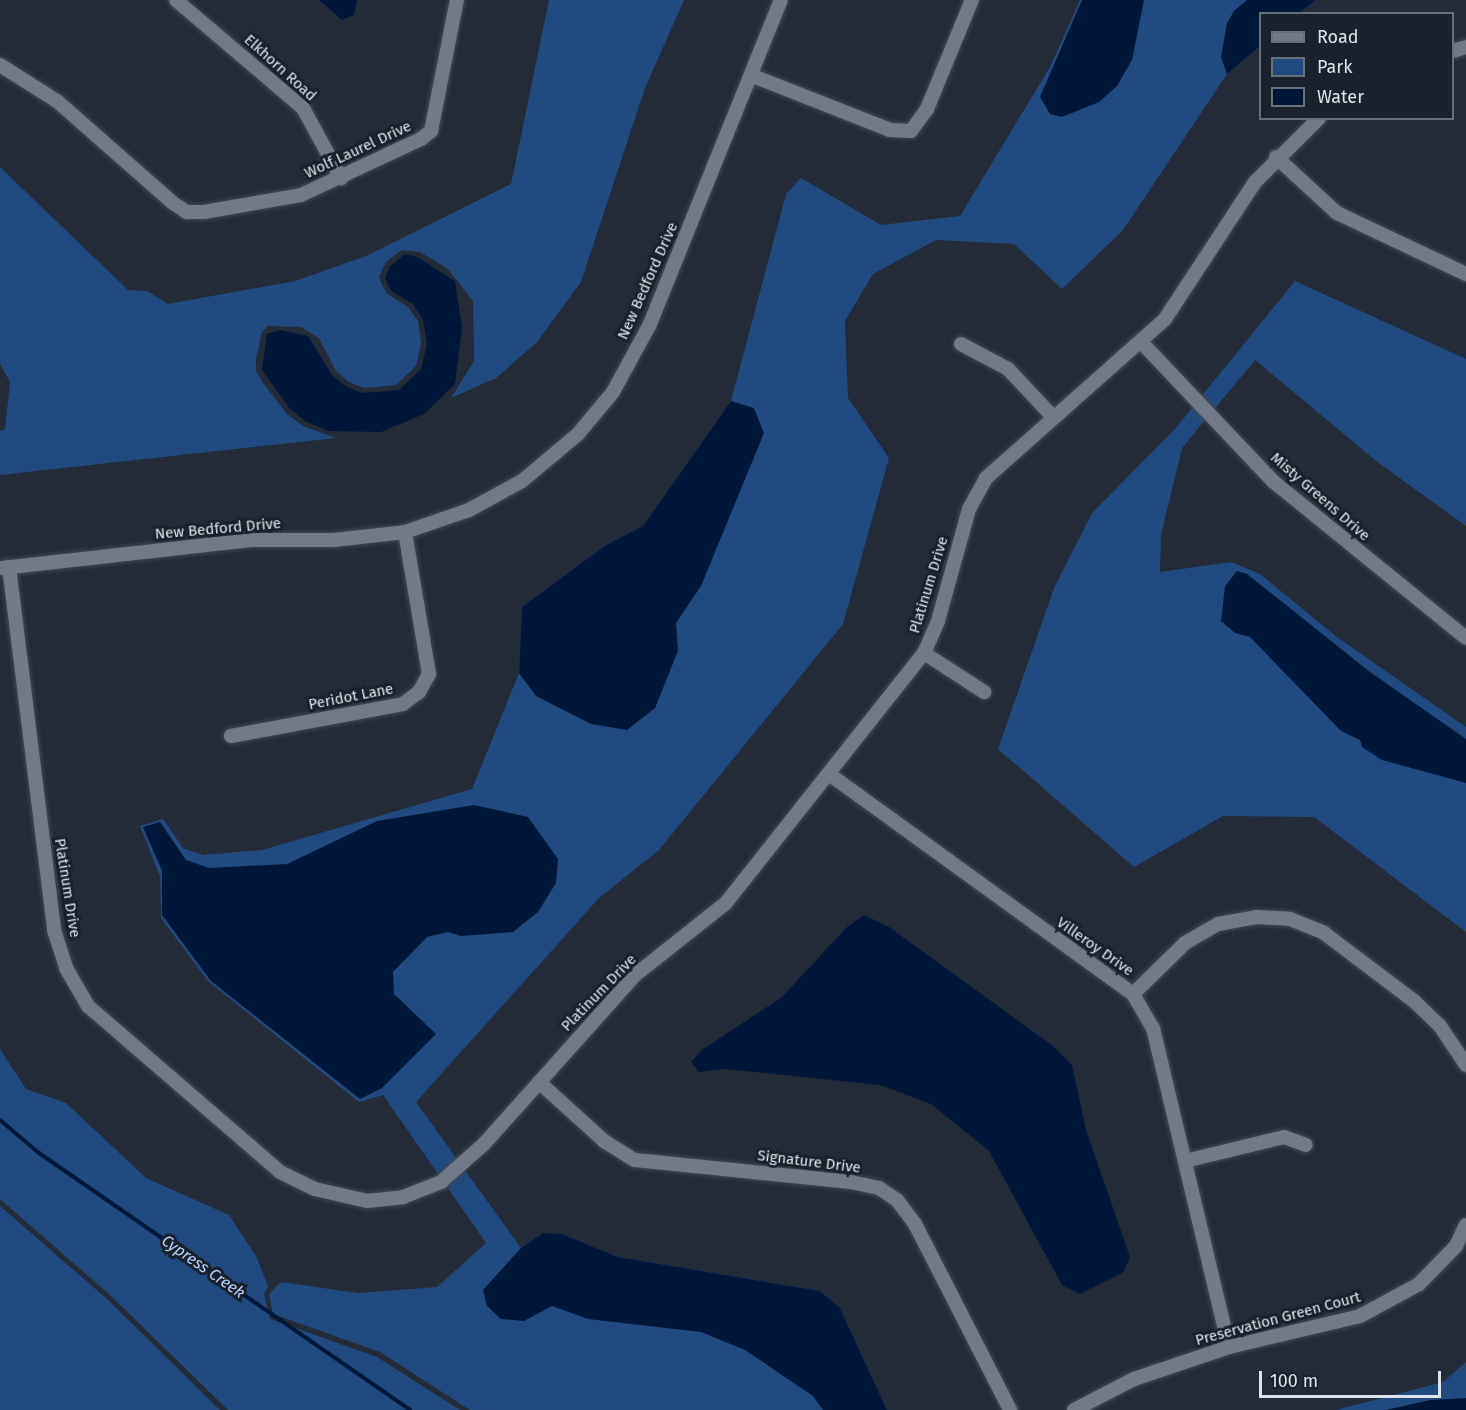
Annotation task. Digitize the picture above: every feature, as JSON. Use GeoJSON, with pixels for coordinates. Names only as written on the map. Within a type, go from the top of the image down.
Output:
{"type":"FeatureCollection","features":[{"type":"Feature","properties":{"kind":"street","name":"Elkhorn Road"},"geometry":{"type":"LineString","coordinates":[[176,0],[303,108],[341,178]]}},
{"type":"Feature","properties":{"kind":"street","name":"Wolf Laurel Drive"},"geometry":{"type":"LineString","coordinates":[[0,65],[57,101],[187,212],[301,195],[341,178],[431,130],[457,0]]}},
{"type":"Feature","properties":{"kind":"street","name":"New Bedford Drive"},"geometry":{"type":"LineString","coordinates":[[5,568],[250,540],[334,540],[405,532],[469,510],[522,481],[578,434],[613,392],[650,324],[753,76],[781,0]]}},
{"type":"Feature","properties":{"kind":"street"},"geometry":{"type":"LineString","coordinates":[[753,76],[890,130],[911,131],[927,109],[972,0]]}},
{"type":"Feature","properties":{"kind":"street","name":"Platinum Drive"},"geometry":{"type":"LineString","coordinates":[[5,568],[54,930],[66,968],[88,1006],[280,1172],[315,1189],[367,1201],[403,1197],[441,1182],[484,1144],[634,976],[725,904],[924,653],[938,621],[965,519],[976,492],[992,472],[1141,342],[1171,311],[1240,202],[1276,157],[1317,120]]}},
{"type":"Feature","properties":{"kind":"street"},"geometry":{"type":"LineString","coordinates":[[1276,157],[1337,213],[1466,274]]}},
{"type":"Feature","properties":{"kind":"street","name":"Misty Greens Drive"},"geometry":{"type":"LineString","coordinates":[[1141,342],[1274,482],[1466,638]]}},
{"type":"Feature","properties":{"kind":"street"},"geometry":{"type":"LineString","coordinates":[[961,344],[1008,369],[1053,417]]}},
{"type":"Feature","properties":{"kind":"street","name":"Peridot Lane"},"geometry":{"type":"LineString","coordinates":[[231,736],[403,704],[419,692],[429,674],[405,532]]}},
{"type":"Feature","properties":{"kind":"street"},"geometry":{"type":"LineString","coordinates":[[924,653],[984,692]]}},
{"type":"Feature","properties":{"kind":"street","name":"Villeroy Drive"},"geometry":{"type":"LineString","coordinates":[[829,774],[1133,994],[1153,1028],[1229,1347]]}},
{"type":"Feature","properties":{"kind":"street"},"geometry":{"type":"LineString","coordinates":[[1133,994],[1185,943],[1218,924],[1256,917],[1290,919],[1324,933],[1414,1001],[1440,1026],[1466,1065]]}},
{"type":"Feature","properties":{"kind":"street","name":"Signature Drive"},"geometry":{"type":"LineString","coordinates":[[539,1082],[604,1141],[635,1160],[851,1182],[879,1188],[897,1200],[915,1224],[1010,1410]]}},
{"type":"Feature","properties":{"kind":"street"},"geometry":{"type":"LineString","coordinates":[[1185,1161],[1284,1137],[1306,1145]]}},
{"type":"Feature","properties":{"kind":"street","name":"Preservation Green Court"},"geometry":{"type":"LineString","coordinates":[[1074,1410],[1134,1379],[1229,1347],[1360,1317],[1419,1284],[1456,1246],[1466,1226]]}},
{"type":"Feature","properties":{"kind":"green space"},"geometry":{"type":"Polygon","coordinates":[[[549,0],[684,0],[645,88],[581,282],[537,342],[496,378],[451,398],[474,361],[473,301],[448,269],[420,252],[402,250],[386,262],[379,277],[386,293],[408,307],[418,321],[421,343],[416,366],[396,385],[364,388],[349,382],[336,371],[319,338],[301,327],[268,326],[262,332],[256,359],[256,371],[263,383],[287,414],[303,426],[336,438],[0,475],[0,431],[5,429],[10,382],[0,364],[0,167],[128,290],[147,291],[168,304],[295,281],[366,256],[511,184],[549,0]]]}},
{"type":"Feature","properties":{"kind":"green space"},"geometry":{"type":"Polygon","coordinates":[[[1080,0],[1316,0],[1300,12],[1259,12],[1259,47],[1227,74],[1123,230],[1062,289],[1014,244],[936,240],[873,274],[845,321],[848,398],[889,458],[843,624],[659,850],[599,898],[416,1102],[521,1248],[543,1233],[562,1234],[618,1257],[820,1291],[840,1308],[887,1410],[470,1410],[380,1352],[273,1314],[269,1294],[281,1282],[358,1293],[437,1287],[486,1243],[383,1095],[359,1102],[208,981],[161,918],[160,876],[140,826],[163,819],[183,848],[203,855],[262,850],[472,789],[519,673],[522,607],[606,545],[643,526],[731,401],[786,194],[801,178],[881,225],[960,216],[1050,67],[1080,0]]]}},
{"type":"Feature","properties":{"kind":"green space"},"geometry":{"type":"Polygon","coordinates":[[[1295,281],[1466,359],[1466,526],[1376,461],[1255,360],[1182,448],[1161,535],[1160,572],[1231,562],[1260,574],[1337,637],[1466,727],[1466,932],[1314,817],[1223,816],[1134,867],[998,749],[1054,588],[1092,513],[1175,429],[1295,281]]]}},
{"type":"Feature","properties":{"kind":"green space"},"geometry":{"type":"Polygon","coordinates":[[[0,1049],[26,1089],[66,1103],[146,1178],[229,1215],[256,1256],[268,1286],[264,1294],[270,1319],[377,1357],[460,1410],[228,1410],[110,1295],[0,1199],[0,1049]]]}},
{"type":"Feature","properties":{"kind":"green space"},"geometry":{"type":"Polygon","coordinates":[[[0,1206],[107,1299],[220,1410],[0,1410],[0,1206]]]}},
{"type":"Feature","properties":{"kind":"green space"},"geometry":{"type":"Polygon","coordinates":[[[1466,1362],[1466,1410],[1336,1410],[1443,1382],[1466,1362]]]}},
{"type":"Feature","properties":{"kind":"water"},"geometry":{"type":"Polygon","coordinates":[[[319,0],[357,0],[354,15],[342,20],[319,0]]]}},
{"type":"Feature","properties":{"kind":"water"},"geometry":{"type":"Polygon","coordinates":[[[1082,0],[1144,0],[1132,60],[1117,86],[1099,102],[1062,117],[1050,114],[1040,97],[1082,0]]]}},
{"type":"Feature","properties":{"kind":"water"},"geometry":{"type":"Polygon","coordinates":[[[1247,0],[1316,0],[1300,12],[1259,12],[1259,47],[1227,74],[1221,57],[1227,23],[1234,11],[1247,0]]]}},
{"type":"Feature","properties":{"kind":"water"},"geometry":{"type":"Polygon","coordinates":[[[405,254],[417,257],[455,281],[462,328],[455,384],[424,414],[381,432],[328,431],[305,421],[290,409],[262,370],[267,334],[280,330],[308,336],[332,375],[347,387],[363,393],[399,390],[421,369],[427,344],[423,320],[413,304],[391,291],[385,278],[390,266],[405,254]]]}},
{"type":"Feature","properties":{"kind":"water"},"geometry":{"type":"Polygon","coordinates":[[[731,401],[754,408],[764,433],[701,586],[676,623],[678,651],[655,708],[627,730],[591,724],[536,696],[519,673],[522,607],[606,545],[643,526],[731,401]]]}},
{"type":"Feature","properties":{"kind":"water"},"geometry":{"type":"Polygon","coordinates":[[[1237,571],[1247,574],[1370,672],[1466,739],[1466,783],[1382,760],[1362,747],[1360,740],[1341,731],[1250,637],[1235,633],[1221,621],[1225,586],[1237,571]]]}},
{"type":"Feature","properties":{"kind":"water"},"geometry":{"type":"Polygon","coordinates":[[[474,805],[528,817],[558,859],[556,883],[538,912],[513,932],[461,936],[448,932],[427,937],[393,972],[394,994],[436,1034],[382,1088],[360,1099],[211,981],[162,915],[162,871],[143,827],[160,822],[186,860],[209,868],[287,864],[377,821],[474,805]]]}},
{"type":"Feature","properties":{"kind":"water"},"geometry":{"type":"Polygon","coordinates":[[[864,915],[889,927],[1053,1046],[1072,1065],[1086,1130],[1130,1257],[1123,1273],[1079,1294],[1062,1285],[989,1151],[931,1104],[880,1085],[725,1069],[699,1072],[691,1062],[702,1050],[782,997],[847,927],[864,915]]]}},
{"type":"Feature","properties":{"kind":"water"},"geometry":{"type":"Polygon","coordinates":[[[543,1233],[562,1234],[618,1257],[820,1291],[840,1308],[887,1410],[823,1410],[813,1396],[745,1350],[701,1332],[588,1319],[552,1306],[524,1321],[501,1319],[487,1306],[483,1290],[521,1248],[543,1233]]]}},
{"type":"Feature","properties":{"kind":"water"},"geometry":{"type":"Polygon","coordinates":[[[1466,1398],[1466,1410],[1386,1410],[1430,1400],[1466,1398]]]}},
{"type":"Feature","properties":{"kind":"waterway","name":"Cypress Creek"},"geometry":{"type":"LineString","coordinates":[[0,1120],[39,1153],[410,1410]]}}]}
